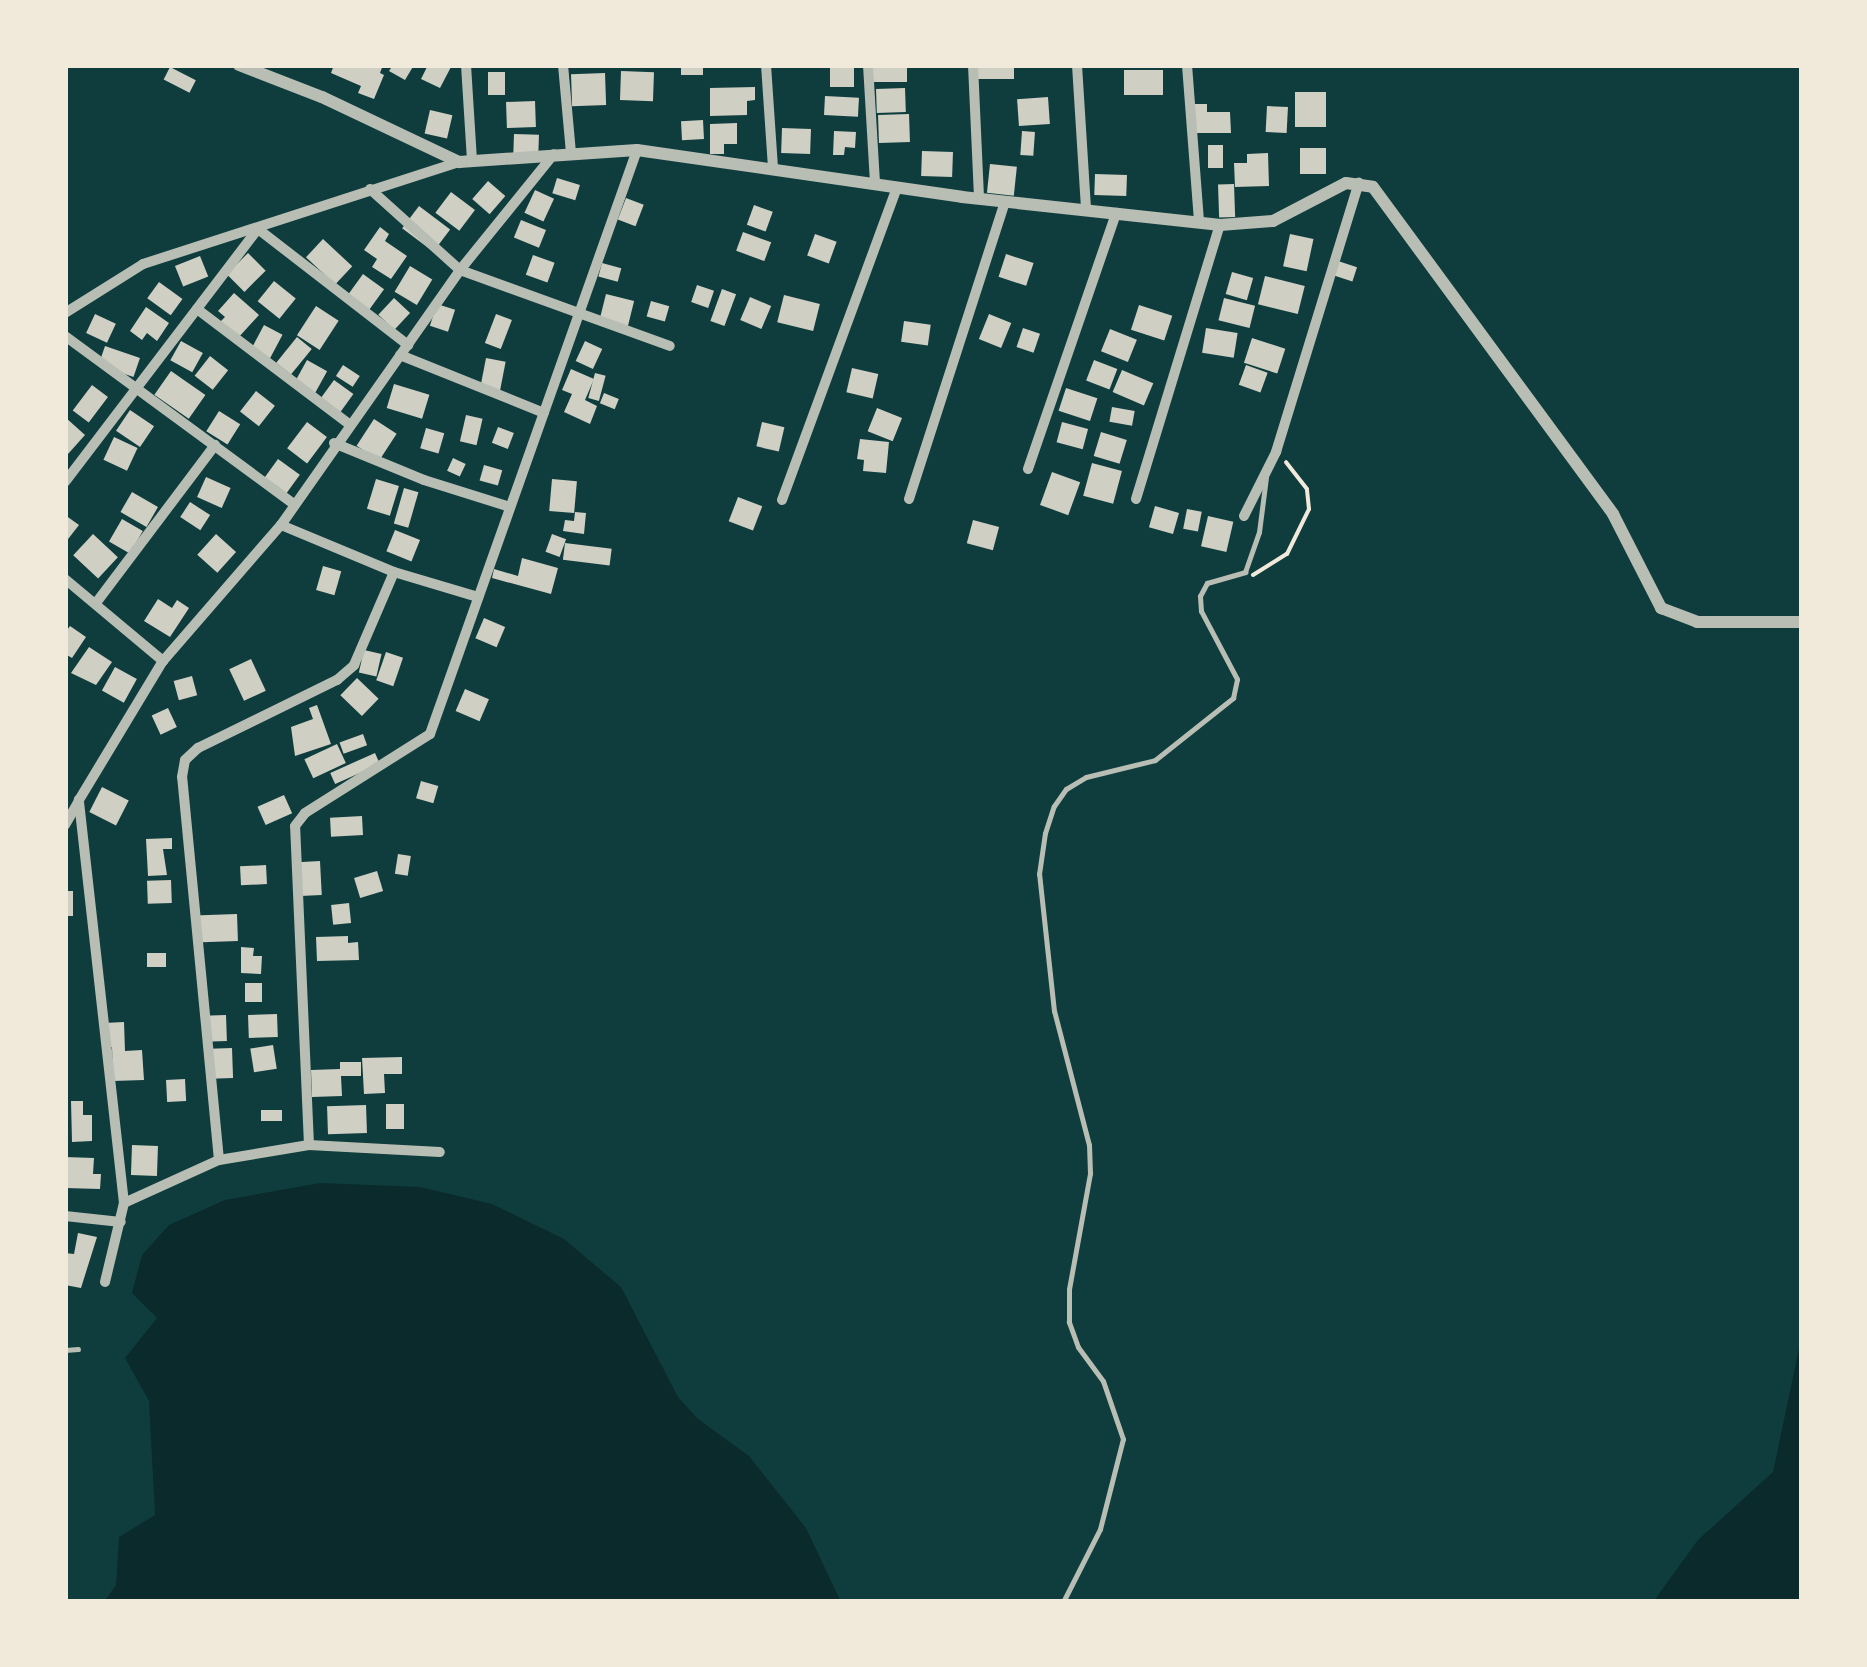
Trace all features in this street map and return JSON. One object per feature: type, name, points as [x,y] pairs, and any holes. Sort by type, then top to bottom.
[{"type":"street","points":[[239,65],[322,96],[466,162]]},
{"type":"street","points":[[466,65],[466,162]]},
{"type":"street","points":[[563,65],[571,153]]},
{"type":"street","points":[[766,65],[773,169]]},
{"type":"street","points":[[868,65],[875,184]]},
{"type":"street","points":[[973,65],[979,199]]},
{"type":"street","points":[[1077,65],[1086,210]]},
{"type":"street","points":[[1187,65],[1198,222]]},
{"type":"street","points":[[309,1145],[295,826],[305,813],[430,734],[638,150]]},
{"type":"street","points":[[65,313],[143,264],[370,189],[466,162],[638,150],[979,199],[1220,224],[1272,221],[1337,186],[1358,182],[1383,195],[1612,514],[1661,608],[1697,622],[1802,622]]},
{"type":"street","points":[[65,824],[164,661],[281,524],[460,270],[555,154]]},
{"type":"street","points":[[1244,516],[1276,452],[1358,182]]},
{"type":"street","points":[[782,500],[896,187]]},
{"type":"street","points":[[370,189],[460,270],[670,346]]},
{"type":"street","points":[[910,500],[1005,202]]},
{"type":"street","points":[[1028,468],[1116,214]]},
{"type":"street","points":[[1136,500],[1220,224]]},
{"type":"street","points":[[258,228],[408,345]]},
{"type":"street","points":[[65,482],[258,228]]},
{"type":"street","points":[[197,309],[349,424]]},
{"type":"street","points":[[65,336],[294,504]]},
{"type":"street","points":[[400,356],[544,413]]},
{"type":"street","points":[[334,444],[424,480],[510,507]]},
{"type":"street","points":[[96,603],[215,445]]},
{"type":"street","points":[[281,524],[394,572],[478,598]]},
{"type":"street","points":[[219,1160],[182,777],[186,760],[198,748],[337,680],[354,664],[394,572]]},
{"type":"street","points":[[65,579],[164,661]]},
{"type":"street","points":[[79,800],[124,1203],[105,1282]]},
{"type":"street","points":[[124,1203],[219,1160],[309,1145],[440,1152]]},
{"type":"street","points":[[65,1216],[121,1222]]},
{"type":"lane","points":[[1063,1602],[1100,1529],[1123,1439],[1103,1380],[1078,1347],[1070,1322],[1069,1289],[1089,1159],[1083,1118],[1066,1068],[1054,1010],[1039,874],[1045,833],[1054,806],[1066,789],[1086,777],[1155,760],[1232,698],[1238,679],[1201,611],[1200,596],[1207,582],[1245,572],[1259,532],[1266,472]]},
{"type":"lane","points":[[65,1350],[78,1350]]},
{"type":"path","points":[[1238,575],[1258,576],[1287,554],[1308,509],[1307,489],[1276,452]]},
{"type":"water","points":[[320,1183],[420,1187],[492,1204],[564,1239],[621,1287],[678,1397],[698,1419],[749,1456],[806,1528],[841,1602],[104,1602],[116,1585],[119,1537],[155,1515],[149,1401],[125,1358],[157,1318],[132,1293],[142,1255],[169,1225],[225,1200]]},
{"type":"water","points":[[1802,1334],[1802,1602],[1653,1602],[1698,1540],[1773,1472]]},
{"type":"building","points":[[334,65],[383,65],[380,73],[384,75],[374,99],[358,93],[361,86],[331,73]]},
{"type":"building","points":[[393,65],[414,65],[405,80],[389,71]]},
{"type":"building","points":[[428,65],[452,65],[440,88],[421,79]]},
{"type":"building","points":[[681,65],[703,65],[703,75],[681,75]]},
{"type":"building","points":[[830,65],[854,65],[854,87],[830,87]]},
{"type":"building","points":[[871,65],[907,65],[907,82],[871,82]]},
{"type":"building","points":[[971,65],[1014,65],[1014,79],[971,79]]},
{"type":"building","points":[[170,67],[196,80],[189,93],[164,79]]},
{"type":"building","points":[[1124,70],[1163,70],[1163,95],[1124,95]]},
{"type":"building","points":[[621,71],[654,72],[653,101],[620,100]]},
{"type":"building","points":[[488,72],[505,72],[505,95],[488,95]]},
{"type":"building","points":[[605,73],[606,105],[572,106],[571,74]]},
{"type":"building","points":[[755,87],[755,100],[747,101],[747,115],[710,116],[710,88]]},
{"type":"building","points":[[905,88],[906,112],[877,113],[876,89]]},
{"type":"building","points":[[1295,92],[1326,92],[1326,127],[1295,127]]},
{"type":"building","points":[[825,96],[859,98],[858,117],[824,115]]},
{"type":"building","points":[[1048,97],[1050,124],[1019,126],[1017,99]]},
{"type":"building","points":[[535,101],[536,127],[507,128],[506,102]]},
{"type":"building","points":[[1190,104],[1207,104],[1207,112],[1230,112],[1231,133],[1190,133]]},
{"type":"building","points":[[1267,106],[1288,107],[1287,133],[1266,132]]},
{"type":"building","points":[[430,110],[452,115],[447,139],[425,133]]},
{"type":"building","points":[[909,114],[910,142],[879,143],[878,115]]},
{"type":"building","points":[[703,120],[704,139],[682,140],[681,121]]},
{"type":"building","points":[[737,123],[737,144],[724,144],[724,154],[710,154],[710,124]]},
{"type":"building","points":[[782,128],[811,129],[810,154],[781,153]]},
{"type":"building","points":[[834,131],[856,132],[855,148],[845,147],[844,155],[833,155]]},
{"type":"building","points":[[1022,131],[1035,132],[1033,156],[1020,155]]},
{"type":"building","points":[[514,134],[539,135],[538,154],[513,153]]},
{"type":"building","points":[[1208,145],[1223,145],[1223,168],[1208,168]]},
{"type":"building","points":[[1300,148],[1326,148],[1326,174],[1300,174]]},
{"type":"building","points":[[922,151],[953,152],[952,177],[921,176]]},
{"type":"building","points":[[1268,153],[1269,186],[1235,187],[1234,163],[1247,163],[1247,154]]},
{"type":"building","points":[[990,164],[1017,167],[1014,196],[987,193]]},
{"type":"building","points":[[1095,174],[1127,175],[1126,196],[1094,195]]},
{"type":"building","points":[[557,178],[580,185],[575,200],[552,193]]},
{"type":"building","points":[[488,181],[505,196],[490,214],[472,199]]},
{"type":"building","points":[[1234,184],[1235,217],[1219,218],[1218,185]]},
{"type":"building","points":[[535,190],[554,199],[543,222],[524,213]]},
{"type":"building","points":[[451,192],[475,210],[459,231],[435,213]]},
{"type":"building","points":[[626,198],[644,205],[635,226],[618,219]]},
{"type":"building","points":[[754,205],[773,212],[766,232],[747,225]]},
{"type":"building","points":[[419,206],[450,229],[433,252],[402,228]]},
{"type":"building","points":[[521,220],[546,230],[539,248],[514,238]]},
{"type":"building","points":[[380,227],[389,234],[385,241],[407,256],[391,279],[372,267],[377,259],[364,250]]},
{"type":"building","points":[[743,232],[771,242],[764,261],[736,251]]},
{"type":"building","points":[[815,234],[837,242],[829,263],[807,256]]},
{"type":"building","points":[[1290,234],[1313,239],[1307,271],[1283,266]]},
{"type":"building","points":[[323,239],[352,266],[335,285],[306,257]]},
{"type":"building","points":[[248,253],[266,271],[244,292],[227,274]]},
{"type":"building","points":[[1006,254],[1034,263],[1026,286],[999,277]]},
{"type":"building","points":[[533,255],[555,263],[547,283],[526,275]]},
{"type":"building","points":[[200,256],[208,276],[183,287],[175,266]]},
{"type":"building","points":[[1338,261],[1357,267],[1352,281],[1333,275]]},
{"type":"building","points":[[602,263],[621,268],[618,282],[598,277]]},
{"type":"building","points":[[410,266],[432,279],[417,305],[395,292]]},
{"type":"building","points":[[1232,272],[1253,278],[1247,300],[1226,294]]},
{"type":"building","points":[[363,274],[384,289],[368,312],[347,297]]},
{"type":"building","points":[[1265,276],[1305,286],[1298,314],[1258,304]]},
{"type":"building","points":[[274,281],[296,299],[279,319],[258,301]]},
{"type":"building","points":[[159,282],[182,299],[171,315],[147,298]]},
{"type":"building","points":[[697,285],[714,291],[708,308],[691,302]]},
{"type":"building","points":[[722,289],[736,294],[724,326],[710,321]]},
{"type":"building","points":[[234,293],[259,315],[237,339],[219,323],[225,317],[218,311]]},
{"type":"building","points":[[606,294],[634,301],[627,328],[599,321]]},
{"type":"building","points":[[784,295],[820,304],[813,331],[777,322]]},
{"type":"building","points":[[750,297],[771,306],[761,329],[740,320]]},
{"type":"building","points":[[394,298],[410,313],[394,330],[378,315]]},
{"type":"building","points":[[1224,298],[1255,306],[1249,328],[1218,320]]},
{"type":"building","points":[[651,301],[669,306],[665,322],[647,316]]},
{"type":"building","points":[[437,304],[455,310],[448,332],[430,326]]},
{"type":"building","points":[[1139,305],[1172,316],[1164,341],[1131,330]]},
{"type":"building","points":[[316,306],[339,321],[320,350],[297,335]]},
{"type":"building","points":[[146,307],[169,323],[157,341],[147,333],[142,340],[130,331]]},
{"type":"building","points":[[95,314],[116,324],[107,343],[86,333]]},
{"type":"building","points":[[496,314],[512,320],[501,349],[485,343]]},
{"type":"building","points":[[989,314],[1011,323],[1001,348],[979,339]]},
{"type":"building","points":[[904,321],[931,325],[928,346],[901,342]]},
{"type":"building","points":[[264,325],[283,335],[269,360],[251,350]]},
{"type":"building","points":[[1023,328],[1040,334],[1034,353],[1016,347]]},
{"type":"building","points":[[1206,328],[1238,333],[1234,358],[1202,353]]},
{"type":"building","points":[[1110,329],[1137,340],[1128,362],[1101,351]]},
{"type":"building","points":[[297,337],[312,349],[291,375],[276,363]]},
{"type":"building","points":[[1252,338],[1285,349],[1277,374],[1244,363]]},
{"type":"building","points":[[181,341],[203,353],[192,372],[170,360]]},
{"type":"building","points":[[585,341],[602,349],[593,369],[576,361]]},
{"type":"building","points":[[105,346],[140,358],[133,377],[98,365]]},
{"type":"building","points":[[210,356],[228,370],[213,390],[195,376]]},
{"type":"building","points":[[486,358],[506,362],[500,393],[480,389]]},
{"type":"building","points":[[307,360],[327,371],[313,397],[292,386]]},
{"type":"building","points":[[1094,360],[1117,369],[1109,389],[1086,381]]},
{"type":"building","points":[[343,365],[360,376],[353,387],[336,376]]},
{"type":"building","points":[[1246,365],[1268,373],[1260,393],[1239,385]]},
{"type":"building","points":[[852,368],[878,374],[873,398],[846,392]]},
{"type":"building","points":[[571,369],[594,379],[585,400],[597,406],[590,424],[564,412],[572,394],[562,390]]},
{"type":"building","points":[[1122,370],[1153,383],[1144,405],[1113,392]]},
{"type":"building","points":[[171,371],[205,395],[189,419],[154,395]]},
{"type":"building","points":[[595,373],[606,376],[599,401],[588,398]]},
{"type":"building","points":[[334,380],[353,394],[338,416],[318,402]]},
{"type":"building","points":[[394,384],[429,395],[422,419],[387,408]]},
{"type":"building","points":[[92,385],[108,397],[89,423],[73,411]]},
{"type":"building","points":[[1066,388],[1097,398],[1090,421],[1059,411]]},
{"type":"building","points":[[256,391],[275,406],[259,426],[240,411]]},
{"type":"building","points":[[604,393],[619,399],[615,409],[600,403]]},
{"type":"building","points":[[1112,407],[1135,411],[1132,426],[1109,422]]},
{"type":"building","points":[[877,408],[902,418],[893,441],[868,431]]},
{"type":"building","points":[[130,410],[154,426],[140,447],[116,431]]},
{"type":"building","points":[[219,411],[240,424],[227,445],[206,431]]},
{"type":"building","points":[[466,415],[483,419],[476,445],[460,441]]},
{"type":"building","points":[[65,417],[85,435],[68,454],[65,451]]},
{"type":"building","points":[[374,419],[397,434],[379,461],[357,446]]},
{"type":"building","points":[[307,422],[327,437],[307,463],[287,448]]},
{"type":"building","points":[[762,422],[784,427],[779,452],[756,446]]},
{"type":"building","points":[[1062,422],[1088,429],[1083,449],[1057,442]]},
{"type":"building","points":[[498,427],[514,433],[508,449],[492,443]]},
{"type":"building","points":[[426,428],[444,433],[438,453],[420,448]]},
{"type":"building","points":[[1101,432],[1127,440],[1120,464],[1094,456]]},
{"type":"building","points":[[114,437],[138,448],[127,471],[103,460]]},
{"type":"building","points":[[860,439],[889,442],[886,473],[863,471],[864,460],[857,459]]},
{"type":"building","points":[[453,458],[466,464],[460,477],[447,471]]},
{"type":"building","points":[[278,459],[300,475],[286,494],[264,478]]},
{"type":"building","points":[[1092,463],[1122,471],[1113,504],[1083,496]]},
{"type":"building","points":[[484,465],[502,470],[498,486],[480,480]]},
{"type":"building","points":[[1052,472],[1080,482],[1068,515],[1040,505]]},
{"type":"building","points":[[206,477],[231,488],[222,508],[197,497]]},
{"type":"building","points":[[376,479],[399,486],[390,516],[367,509]]},
{"type":"building","points":[[552,479],[577,481],[574,513],[549,511]]},
{"type":"building","points":[[404,488],[418,492],[408,528],[394,524]]},
{"type":"building","points":[[132,492],[158,507],[146,527],[121,512]]},
{"type":"building","points":[[738,497],[762,506],[753,531],[729,521]]},
{"type":"building","points":[[190,502],[210,515],[200,530],[180,517]]},
{"type":"building","points":[[1155,506],[1179,513],[1173,534],[1149,527]]},
{"type":"building","points":[[1187,509],[1202,512],[1198,531],[1183,529]]},
{"type":"building","points":[[575,512],[586,513],[584,534],[563,531],[565,520],[574,521]]},
{"type":"building","points":[[65,515],[79,525],[65,543]]},
{"type":"building","points":[[1208,516],[1233,522],[1226,552],[1201,546]]},
{"type":"building","points":[[122,519],[143,531],[130,554],[109,542]]},
{"type":"building","points":[[973,520],[999,527],[993,550],[967,543]]},
{"type":"building","points":[[395,530],[420,540],[411,561],[386,551]]},
{"type":"building","points":[[93,534],[118,557],[98,578],[73,555]]},
{"type":"building","points":[[216,534],[236,552],[217,573],[197,555]]},
{"type":"building","points":[[552,534],[566,539],[560,557],[546,552]]},
{"type":"building","points":[[565,543],[612,549],[610,566],[563,560]]},
{"type":"building","points":[[522,558],[558,568],[551,594],[492,578],[494,569],[518,576]]},
{"type":"building","points":[[323,566],[341,571],[334,595],[316,590]]},
{"type":"building","points":[[158,599],[172,608],[177,600],[189,608],[170,637],[144,621]]},
{"type":"building","points":[[484,618],[505,627],[497,647],[475,638]]},
{"type":"building","points":[[70,626],[86,637],[72,658],[65,654],[65,633]]},
{"type":"building","points":[[89,647],[112,662],[96,685],[71,673]]},
{"type":"building","points":[[364,650],[382,654],[376,676],[359,672]]},
{"type":"building","points":[[386,652],[403,658],[393,686],[376,680]]},
{"type":"building","points":[[251,659],[266,691],[244,701],[229,669]]},
{"type":"building","points":[[115,667],[137,679],[124,703],[102,691]]},
{"type":"building","points":[[192,676],[197,695],[179,700],[174,681]]},
{"type":"building","points":[[357,678],[379,699],[362,716],[340,695]]},
{"type":"building","points":[[465,689],[489,699],[480,721],[456,711]]},
{"type":"building","points":[[317,705],[331,744],[295,756],[291,727],[313,719],[309,708]]},
{"type":"building","points":[[168,708],[177,727],[161,735],[152,716]]},
{"type":"building","points":[[363,734],[367,745],[344,754],[340,743]]},
{"type":"building","points":[[337,744],[346,763],[313,778],[304,759]]},
{"type":"building","points":[[375,753],[380,764],[335,784],[330,773]]},
{"type":"building","points":[[421,781],[438,786],[433,803],[416,798]]},
{"type":"building","points":[[102,787],[129,801],[116,826],[89,812]]},
{"type":"building","points":[[284,795],[292,813],[266,825],[258,807]]},
{"type":"building","points":[[362,816],[363,835],[331,837],[330,818]]},
{"type":"building","points":[[172,838],[172,849],[163,849],[167,875],[148,876],[146,839]]},
{"type":"building","points":[[398,854],[411,856],[408,876],[395,874]]},
{"type":"building","points":[[320,861],[322,895],[295,896],[293,862]]},
{"type":"building","points":[[266,865],[267,884],[241,885],[240,866]]},
{"type":"building","points":[[377,871],[383,891],[360,898],[354,878]]},
{"type":"building","points":[[171,880],[172,903],[148,904],[147,881]]},
{"type":"building","points":[[65,891],[73,891],[73,916],[65,916]]},
{"type":"building","points":[[349,903],[351,923],[333,925],[331,905]]},
{"type":"building","points":[[237,914],[238,941],[195,942],[194,916]]},
{"type":"building","points":[[348,936],[348,943],[358,942],[359,960],[317,961],[316,937]]},
{"type":"building","points":[[241,947],[254,948],[253,956],[262,956],[261,974],[241,973]]},
{"type":"building","points":[[147,953],[166,953],[166,967],[147,967]]},
{"type":"building","points":[[245,983],[262,983],[262,1002],[245,1002]]},
{"type":"building","points":[[277,1014],[278,1037],[249,1038],[248,1015]]},
{"type":"building","points":[[226,1015],[227,1041],[204,1042],[203,1016]]},
{"type":"building","points":[[124,1022],[125,1051],[142,1050],[144,1080],[113,1081],[112,1047],[105,1048],[104,1023]]},
{"type":"building","points":[[273,1045],[277,1069],[254,1072],[250,1049]]},
{"type":"building","points":[[232,1048],[233,1078],[211,1079],[210,1049]]},
{"type":"building","points":[[402,1057],[402,1074],[384,1074],[385,1093],[364,1094],[362,1058]]},
{"type":"building","points":[[340,1062],[361,1062],[361,1076],[341,1076],[342,1096],[312,1097],[311,1070],[340,1069]]},
{"type":"building","points":[[185,1079],[186,1101],[167,1102],[166,1080]]},
{"type":"building","points":[[71,1101],[83,1101],[83,1115],[92,1115],[92,1141],[72,1142]]},
{"type":"building","points":[[386,1104],[404,1104],[404,1129],[386,1129]]},
{"type":"building","points":[[366,1105],[367,1133],[328,1134],[327,1106]]},
{"type":"building","points":[[261,1110],[282,1110],[282,1121],[261,1121]]},
{"type":"building","points":[[132,1145],[158,1146],[157,1176],[131,1175]]},
{"type":"building","points":[[65,1157],[94,1158],[93,1174],[101,1174],[100,1189],[65,1188]]},
{"type":"building","points":[[78,1233],[97,1237],[81,1288],[65,1285],[65,1253],[74,1254]]}]
